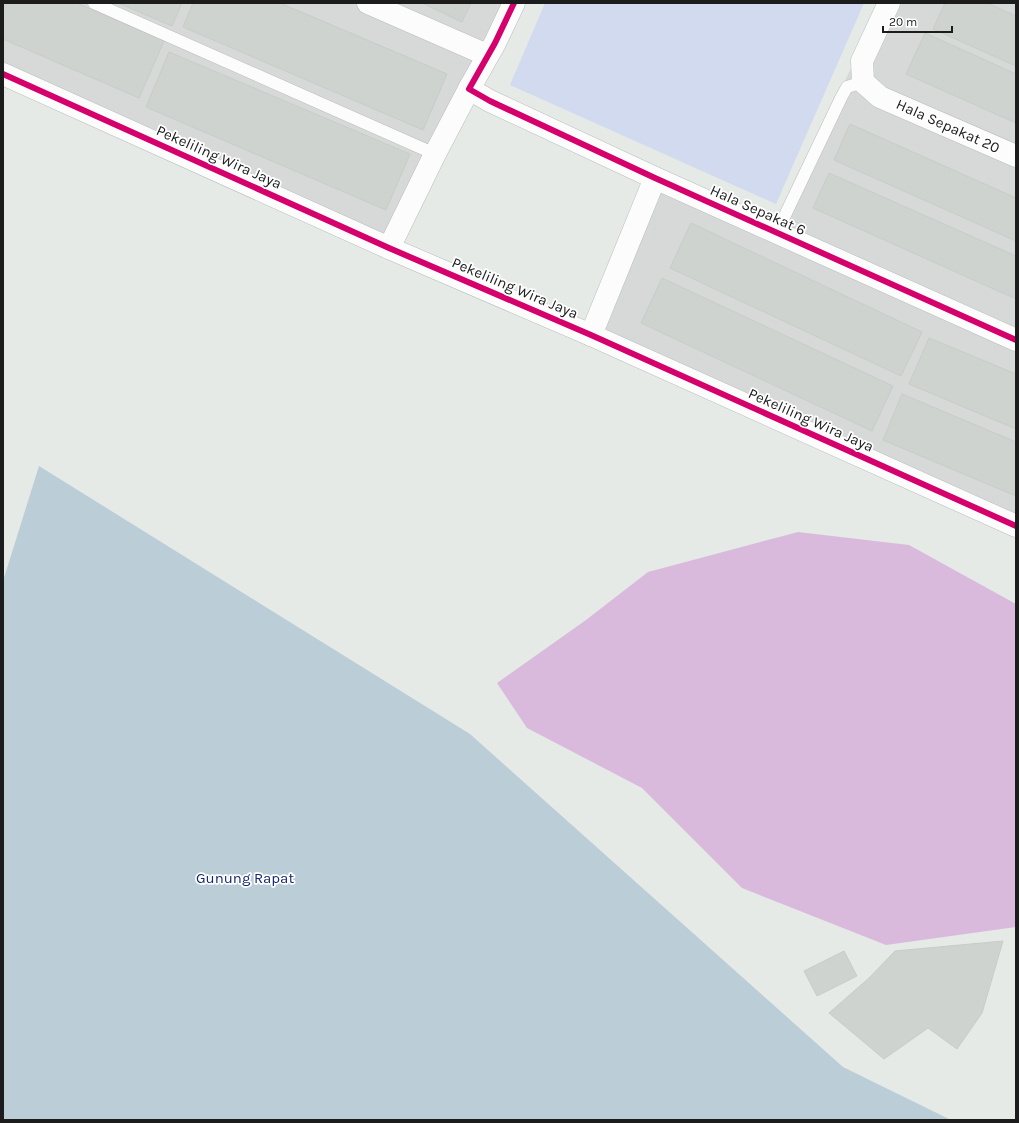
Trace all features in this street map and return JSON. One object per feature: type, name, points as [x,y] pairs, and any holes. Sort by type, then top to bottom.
[{"type":"street","points":[[368,3],[487,55]]},
{"type":"street","points":[[389,248],[434,154],[487,55],[495,43],[514,3]]},
{"type":"street","points":[[863,82],[862,61],[889,3]]},
{"type":"street","name":"Pekeliling Wira Jaya","points":[[3,74],[389,248],[591,335],[1016,526]]},
{"type":"street","name":"Hala Sepakat 20","points":[[863,82],[880,97],[1016,156]]},
{"type":"street","name":"Hala Sepakat 6","points":[[469,89],[490,101],[655,178],[1016,340]]},
{"type":"street","points":[[591,335],[655,178]]},
{"type":"lane","points":[[94,3],[434,154]]},
{"type":"lane","points":[[777,232],[847,87],[863,82]]},
{"type":"shaded area","points":[[3,3],[505,3],[388,242],[3,71]]},
{"type":"shaded area","points":[[545,3],[864,3],[776,204],[510,85]]},
{"type":"shaded area","points":[[881,3],[1016,3],[1016,535],[595,327],[654,185],[776,230]]},
{"type":"shaded area","points":[[798,532],[909,545],[1016,604],[1016,927],[886,945],[742,888],[642,788],[527,728],[497,683],[586,620],[648,572]]},
{"type":"green space","name":"Gunung Rapat","points":[[39,466],[470,734],[843,1067],[951,1120],[3,1120],[3,581]]},
{"type":"building","points":[[3,3],[77,3],[164,41],[139,98],[3,39]]},
{"type":"building","points":[[118,3],[182,3],[172,26]]},
{"type":"building","points":[[193,3],[280,3],[447,74],[423,130],[183,27]]},
{"type":"building","points":[[422,3],[471,3],[462,22]]},
{"type":"building","points":[[945,3],[987,3],[1016,16],[1016,66],[933,29]]},
{"type":"building","points":[[925,33],[1016,74],[1016,123],[906,74]]},
{"type":"building","points":[[169,52],[410,154],[386,210],[146,107]]},
{"type":"building","points":[[850,124],[1016,198],[1016,241],[834,160]]},
{"type":"building","points":[[829,173],[1016,256],[1016,299],[813,208]]},
{"type":"building","points":[[691,223],[922,332],[901,376],[670,268]]},
{"type":"building","points":[[662,278],[893,386],[872,431],[641,323]]},
{"type":"building","points":[[929,338],[1016,374],[1016,429],[909,384]]},
{"type":"building","points":[[902,394],[1016,442],[1016,496],[883,440]]},
{"type":"building","points":[[1003,941],[982,1013],[957,1049],[928,1028],[884,1059],[829,1013],[869,978],[895,951]]},
{"type":"building","points":[[844,951],[857,976],[817,996],[804,971]]},
{"type":"cycle path","points":[[514,3],[495,43],[469,89],[490,101],[655,178],[1016,340]]},
{"type":"cycle path","points":[[3,74],[389,248],[591,335],[1016,526]]}]
